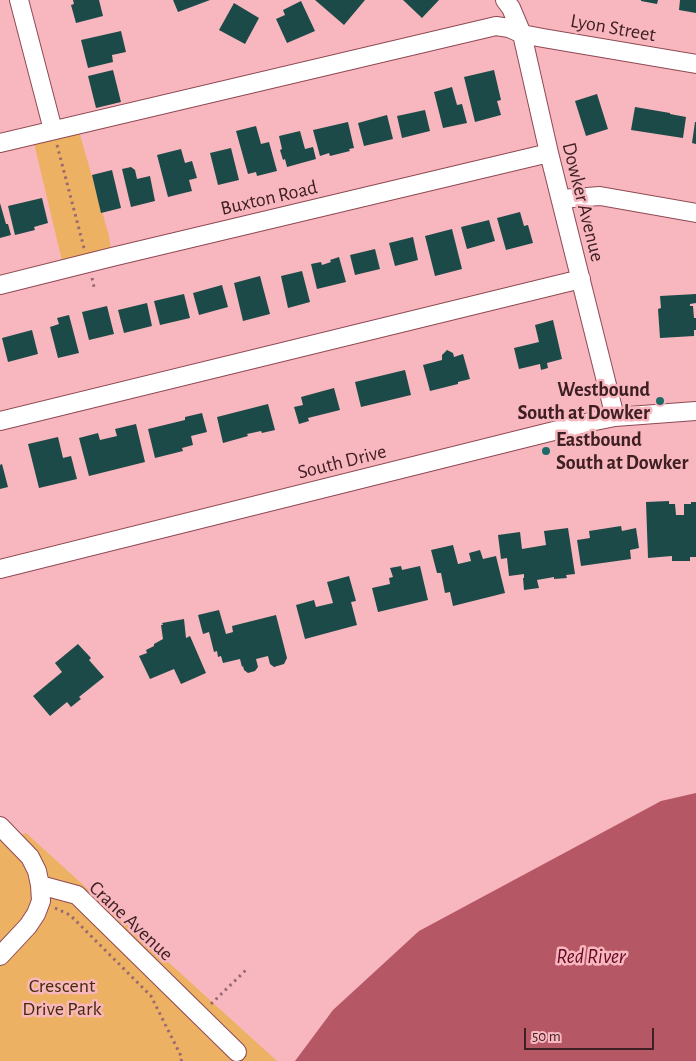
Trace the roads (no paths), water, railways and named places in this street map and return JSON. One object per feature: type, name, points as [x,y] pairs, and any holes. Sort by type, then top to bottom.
[{"type":"street","points":[[19,0],[53,130]]},
{"type":"street","name":"Dowker Avenue","points":[[505,0],[511,8],[522,34],[549,153],[615,417]]},
{"type":"street","name":"Lyon Street","points":[[0,143],[496,26],[509,28],[522,34],[696,64]]},
{"type":"street","name":"Buxton Road","points":[[0,285],[549,153]]},
{"type":"street","points":[[561,199],[600,196],[696,213]]},
{"type":"street","points":[[0,421],[580,279]]},
{"type":"street","name":"South Drive","points":[[0,569],[615,417],[696,411]]},
{"type":"street","points":[[0,826],[30,857],[37,871],[41,893],[36,914],[28,926],[0,956]]},
{"type":"street","name":"Crane Avenue","points":[[41,893],[77,895],[237,1052]]},
{"type":"water","name":"Red River","points":[[696,793],[696,1061],[295,1061],[333,1010],[419,931],[661,801]]},
{"type":"place","name":"Westbound South at Dowker","points":[[660,401]]},
{"type":"place","name":"Eastbound South at Dowker","points":[[546,451]]},
{"type":"park label","name":"Crescent Drive Park","points":[[62,998]]}]
